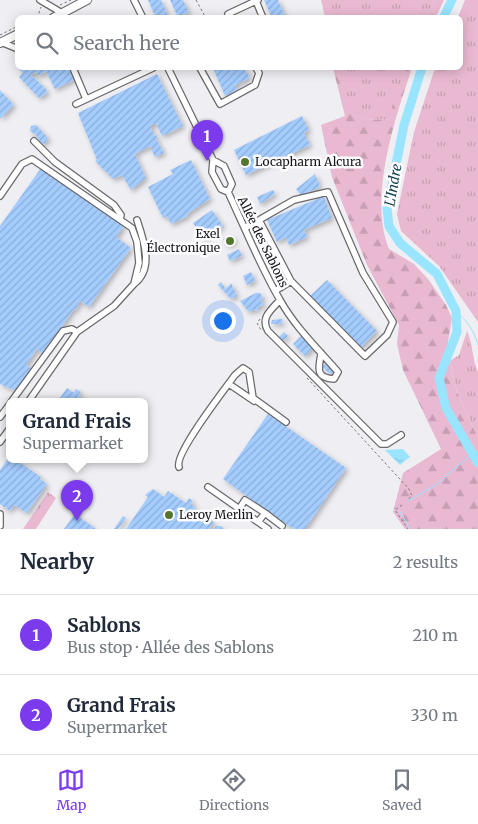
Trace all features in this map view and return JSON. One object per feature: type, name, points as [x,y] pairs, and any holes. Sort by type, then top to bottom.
[{"type":"main road","points":[[58,15],[86,0]]},
{"type":"main road","points":[[0,40],[15,35]]},
{"type":"street","points":[[40,0],[62,13]]},
{"type":"street","points":[[134,0],[142,15]]},
{"type":"street","points":[[228,15],[257,1],[262,15]]},
{"type":"street","points":[[0,40],[15,48]]},
{"type":"street","points":[[74,70],[86,99]]},
{"type":"street","points":[[76,104],[149,70]]},
{"type":"street","name":"Allée des Sablons","points":[[169,70],[213,160],[212,172],[221,190],[228,192],[280,300],[338,372],[334,379],[327,379],[320,373],[317,366],[321,353]]},
{"type":"street","points":[[201,70],[220,104],[255,85],[259,73],[257,70]]},
{"type":"street","points":[[34,141],[55,162],[114,205],[121,215],[120,219]]},
{"type":"street","points":[[0,196],[22,164],[32,160],[132,228],[137,242],[138,263],[134,284]]},
{"type":"street","name":"Allée des Sablons","points":[[213,160],[224,166],[232,184],[228,192]]},
{"type":"street","points":[[245,228],[259,220],[294,200],[328,192],[363,273],[393,322],[387,335],[365,356],[291,282],[259,220]]},
{"type":"street","points":[[31,398],[77,332],[114,306],[141,279],[146,267],[146,255],[137,220]]},
{"type":"street","points":[[275,291],[291,282]]},
{"type":"street","points":[[280,300],[265,318],[264,325],[268,331],[381,444],[387,444],[401,435]]},
{"type":"street","points":[[14,398],[63,331],[72,329],[77,332]]},
{"type":"street","points":[[179,467],[179,459],[186,445],[240,369],[246,369],[250,379],[253,398],[258,404]]},
{"type":"street","points":[[228,384],[286,422]]},
{"type":"street","points":[[208,487],[268,529]]},
{"type":"street","points":[[239,509],[245,500],[283,528]]},
{"type":"street","points":[[258,522],[265,513]]},
{"type":"street","points":[[0,514],[0,526]]},
{"type":"path","points":[[196,0],[204,15]]},
{"type":"path","points":[[0,40],[15,28]]},
{"type":"path","points":[[402,504],[395,510],[408,529]]},
{"type":"green space","points":[[321,0],[435,0],[427,15],[325,15]]},
{"type":"green space","points":[[435,0],[444,0],[437,15],[426,15]]},
{"type":"green space","points":[[465,0],[478,0],[478,322],[439,266],[401,231],[397,214],[414,132],[434,70],[463,70],[463,15],[459,15]]},
{"type":"green space","points":[[334,70],[337,70],[348,113],[365,119],[388,120],[405,70],[411,70],[398,110],[386,158],[381,206],[383,228],[389,249],[414,264],[428,279],[446,305],[452,318],[447,348],[457,392],[478,438],[478,529],[405,529],[393,512],[403,473],[441,449],[403,370],[397,344],[399,325],[367,265],[332,177],[321,125],[345,116]]},
{"type":"green space","points":[[337,70],[405,70],[389,120],[365,119],[347,113]]},
{"type":"green space","points":[[467,331],[478,372],[478,438],[457,392],[450,361],[459,355]]},
{"type":"green space","points":[[48,492],[56,498],[36,529],[23,529]]},
{"type":"water","points":[[403,449],[410,457],[400,465],[385,450]]},
{"type":"building","points":[[148,0],[161,0],[168,15],[155,15]]},
{"type":"building","points":[[170,0],[183,0],[189,12],[177,15]]},
{"type":"building","points":[[264,0],[278,0],[285,15],[271,15]]},
{"type":"building","points":[[20,70],[71,70],[76,79],[55,89],[46,71],[38,76],[36,72],[31,75],[46,89],[47,93],[39,98],[19,77],[23,73]]},
{"type":"building","points":[[214,70],[245,70],[250,78],[235,85],[237,90],[225,96]]},
{"type":"building","points":[[157,74],[183,126],[162,136],[156,123],[150,126],[155,136],[158,135],[156,138],[164,153],[155,157],[150,146],[135,154],[146,178],[131,190],[122,175],[113,179],[95,161],[97,160],[78,113]]},
{"type":"building","points":[[0,90],[14,105],[0,119]]},
{"type":"building","points":[[302,116],[309,130],[304,133],[310,145],[246,175],[234,150]]},
{"type":"building","points":[[36,125],[48,138],[45,144],[41,143],[35,134],[30,131],[31,126]]},
{"type":"building","points":[[191,160],[210,199],[187,214],[188,216],[171,224],[167,216],[163,218],[148,187],[173,174],[170,170]]},
{"type":"building","points":[[41,168],[124,226],[116,237],[131,248],[89,307],[80,301],[76,310],[74,309],[43,354],[37,349],[26,365],[32,369],[16,391],[0,384],[0,226]]},
{"type":"building","points":[[315,174],[320,187],[301,195],[296,189]]},
{"type":"building","points":[[273,190],[275,194],[260,204],[257,197]]},
{"type":"building","points":[[324,196],[332,218],[304,230],[307,237],[289,245],[286,237],[277,242],[267,220]]},
{"type":"building","points":[[212,210],[223,226],[204,239],[193,223]]},
{"type":"building","points":[[232,235],[235,242],[227,246],[223,239]]},
{"type":"building","points":[[239,249],[242,256],[230,261],[227,255]]},
{"type":"building","points":[[251,272],[255,281],[247,285],[243,276]]},
{"type":"building","points":[[327,280],[377,331],[359,349],[309,297]]},
{"type":"building","points":[[221,282],[226,289],[231,283],[237,296],[231,299],[218,285]]},
{"type":"building","points":[[260,293],[263,299],[260,301],[265,304],[257,308],[258,310],[256,311],[255,309],[249,312],[240,301]]},
{"type":"building","points":[[282,319],[282,324],[271,324],[272,320]]},
{"type":"building","points":[[284,332],[288,336],[283,341],[279,337]]},
{"type":"building","points":[[302,335],[314,347],[305,356],[293,344]]},
{"type":"building","points":[[325,364],[333,372],[330,374],[322,367]]},
{"type":"building","points":[[67,388],[74,393],[76,389],[81,392],[78,395],[82,398],[60,398]]},
{"type":"building","points":[[268,414],[346,468],[305,529],[295,529],[287,525],[223,479]]},
{"type":"building","points":[[6,462],[20,463],[41,477],[40,479],[47,484],[27,513],[14,505],[10,511],[0,504],[0,470]]},
{"type":"building","name":"Leroy Merlin","points":[[153,489],[164,497],[168,491],[186,503],[189,498],[193,501],[191,504],[194,508],[214,522],[209,529],[126,529],[148,497],[145,495]]},
{"type":"building","points":[[75,514],[96,529],[64,529]]},
{"type":"building","points":[[123,516],[126,518],[118,529],[114,529]]},
{"type":"building","points":[[216,526],[221,526],[224,529],[214,529]]},
{"type":"waterway","name":"L'Indre","points":[[444,15],[452,0]]},
{"type":"waterway","name":"L'Indre","points":[[421,70],[404,125],[387,209],[389,226],[400,243],[437,274],[456,311],[457,332],[439,378],[446,408],[478,463]]},
{"type":"waterway","points":[[456,311],[470,326],[478,345]]},
{"type":"waterway","points":[[408,501],[436,485],[473,453]]},
{"type":"waterway","points":[[399,510],[410,529]]},
{"type":"place","name":"Sablons","points":[[207,161]]},
{"type":"place","name":"Locapharm Alcura","points":[[245,162]]},
{"type":"place","name":"Exel Électronique","points":[[230,241]]},
{"type":"place","name":"Leroy Merlin","points":[[169,515]]},
{"type":"place","name":"Grand Frais","points":[[77,521]]}]
